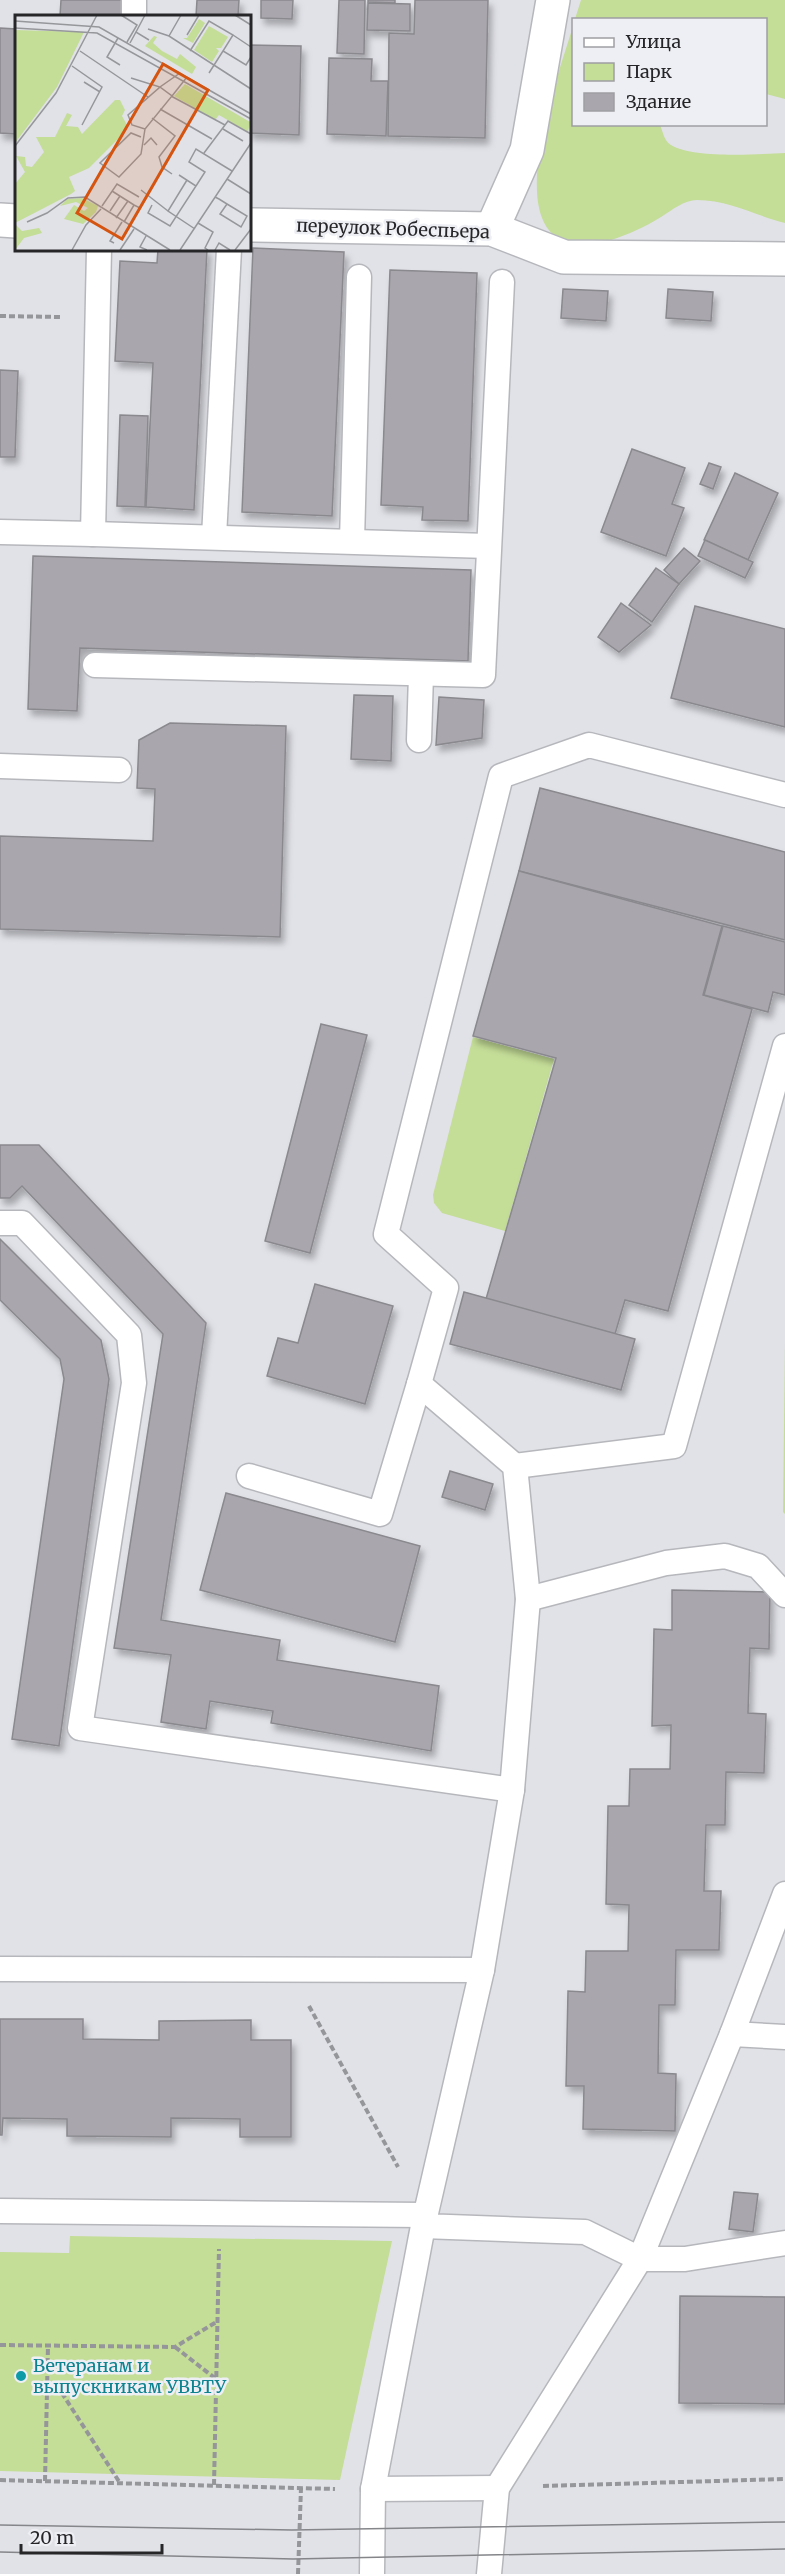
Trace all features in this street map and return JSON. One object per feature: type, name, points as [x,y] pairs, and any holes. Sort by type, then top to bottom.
[{"type":"street","points":[[492,229],[527,150],[553,0]]},
{"type":"street","points":[[0,220],[15,221]]},
{"type":"street","name":"переулок Робеспьера","points":[[250,225],[492,229],[564,257],[785,259]]},
{"type":"lane","points":[[93,534],[99,250]]},
{"type":"lane","points":[[214,537],[230,250]]},
{"type":"lane","points":[[352,541],[359,277]]},
{"type":"lane","points":[[95,665],[483,675],[502,282]]},
{"type":"lane","points":[[0,532],[488,546]]},
{"type":"lane","points":[[419,740],[421,674]]},
{"type":"lane","points":[[249,1476],[380,1514],[446,1288],[386,1234],[501,776],[589,745],[785,795]]},
{"type":"lane","points":[[0,766],[119,770]]},
{"type":"lane","points":[[515,1466],[674,1446],[785,1046]]},
{"type":"lane","points":[[0,1223],[22,1223],[129,1335],[134,1383],[80,1728],[512,1790]]},
{"type":"lane","points":[[372,2574],[373,2489],[424,2221],[482,1970],[512,1790],[528,1599],[515,1466],[418,1384]]},
{"type":"lane","points":[[528,1599],[666,1563],[725,1556],[758,1566],[785,1595]]},
{"type":"lane","points":[[489,2574],[497,2488],[640,2259],[732,2034],[785,1894]]},
{"type":"lane","points":[[0,1969],[482,1970]]},
{"type":"lane","points":[[732,2034],[785,2037]]},
{"type":"lane","points":[[0,2211],[220,2213],[424,2221],[585,2232],[640,2259],[685,2259],[785,2243]]},
{"type":"lane","points":[[373,2489],[497,2488]]},
{"type":"path","points":[[0,316],[97,318]]},
{"type":"path","points":[[290,1970],[424,2221]]},
{"type":"path","points":[[214,2485],[220,2213]]},
{"type":"path","points":[[0,2345],[176,2347],[218,2321]]},
{"type":"path","points":[[45,2481],[48,2346]]},
{"type":"path","points":[[176,2347],[216,2379]]},
{"type":"path","points":[[47,2386],[58,2387],[120,2483]]},
{"type":"path","points":[[0,2480],[373,2489]]},
{"type":"path","points":[[497,2488],[785,2480]]},
{"type":"path","points":[[298,2574],[301,2488]]},
{"type":"green space","points":[[581,0],[785,0],[785,99],[767,94],[767,18],[575,18]]},
{"type":"green space","points":[[572,29],[572,126],[660,126],[665,139],[671,145],[681,149],[726,155],[785,153],[785,223],[731,205],[692,200],[643,227],[611,240],[572,243],[548,229],[538,203],[538,167],[544,127]]},
{"type":"green space","points":[[473,1037],[554,1059],[505,1231],[442,1213],[434,1203],[433,1195]]},
{"type":"green space","points":[[785,1342],[785,1514],[783,1512]]},
{"type":"green space","points":[[70,2236],[392,2241],[340,2480],[0,2471],[0,2252],[69,2253]]},
{"type":"building","points":[[61,0],[127,0],[127,15],[60,15]]},
{"type":"building","points":[[197,0],[239,0],[238,15],[196,15]]},
{"type":"building","points":[[261,0],[293,0],[292,19],[261,18]]},
{"type":"building","points":[[339,0],[365,0],[364,54],[337,53]]},
{"type":"building","points":[[368,0],[395,0],[395,3],[368,2]]},
{"type":"building","points":[[415,0],[488,0],[485,138],[388,136],[389,33],[414,34]]},
{"type":"building","points":[[368,3],[410,4],[410,31],[367,30]]},
{"type":"building","points":[[0,28],[15,29],[15,134],[0,133]]},
{"type":"building","points":[[250,45],[301,46],[299,135],[250,133]]},
{"type":"building","points":[[329,58],[372,59],[371,81],[388,81],[386,136],[327,134]]},
{"type":"building","points":[[253,248],[344,252],[332,516],[242,512]]},
{"type":"building","points":[[158,250],[207,250],[194,510],[146,507],[153,363],[115,361],[120,261],[157,263]]},
{"type":"building","points":[[390,270],[477,273],[468,521],[422,520],[423,507],[381,505]]},
{"type":"building","points":[[563,289],[608,291],[606,321],[561,318]]},
{"type":"building","points":[[668,289],[713,292],[711,321],[666,318]]},
{"type":"building","points":[[0,370],[18,371],[15,457],[0,457]]},
{"type":"building","points":[[120,415],[148,416],[145,507],[117,506]]},
{"type":"building","points":[[632,449],[685,468],[672,504],[684,508],[666,556],[601,532]]},
{"type":"building","points":[[709,463],[721,467],[713,489],[700,484]]},
{"type":"building","points":[[735,473],[778,493],[748,560],[704,540]]},
{"type":"building","points":[[705,540],[753,562],[745,578],[698,556]]},
{"type":"building","points":[[684,548],[700,561],[679,584],[664,570]]},
{"type":"building","points":[[33,556],[471,570],[468,661],[80,648],[77,711],[28,709]]},
{"type":"building","points":[[656,568],[679,584],[652,622],[629,605]]},
{"type":"building","points":[[621,603],[651,625],[619,652],[598,637]]},
{"type":"building","points":[[695,606],[785,629],[785,727],[671,698]]},
{"type":"building","points":[[354,695],[393,696],[391,761],[351,759]]},
{"type":"building","points":[[439,697],[484,700],[482,738],[436,745]]},
{"type":"building","points":[[170,723],[286,726],[280,937],[0,929],[0,836],[153,841],[155,789],[137,788],[139,740]]},
{"type":"building","points":[[540,788],[785,852],[785,940],[519,871]]},
{"type":"building","points":[[519,871],[722,926],[703,995],[752,1009],[668,1311],[625,1300],[615,1334],[486,1299],[556,1058],[473,1036]]},
{"type":"building","points":[[723,926],[785,942],[785,995],[773,992],[768,1012],[704,995]]},
{"type":"building","points":[[321,1024],[367,1035],[310,1253],[265,1241]]},
{"type":"building","points":[[0,1145],[39,1145],[206,1323],[161,1620],[280,1640],[277,1660],[439,1686],[431,1751],[271,1723],[273,1711],[210,1701],[206,1729],[161,1722],[171,1655],[114,1648],[163,1334],[22,1186],[10,1198],[0,1198]]},
{"type":"building","points":[[0,1239],[101,1340],[109,1379],[59,1746],[12,1739],[64,1379],[60,1359],[0,1300]]},
{"type":"building","points":[[315,1284],[393,1306],[365,1404],[267,1376],[278,1338],[298,1343]]},
{"type":"building","points":[[464,1292],[635,1339],[621,1390],[450,1344]]},
{"type":"building","points":[[450,1471],[493,1484],[485,1510],[442,1497]]},
{"type":"building","points":[[226,1493],[420,1546],[395,1642],[200,1590]]},
{"type":"building","points":[[672,1590],[770,1592],[769,1649],[750,1648],[748,1713],[766,1714],[764,1773],[726,1772],[725,1825],[706,1825],[704,1891],[721,1891],[719,1950],[676,1950],[675,2005],[659,2005],[658,2073],[676,2074],[675,2131],[583,2129],[584,2086],[566,2086],[568,1991],[585,1992],[586,1951],[628,1951],[629,1905],[606,1904],[608,1806],[629,1806],[630,1769],[670,1769],[671,1725],[652,1726],[654,1629],[672,1630]]},
{"type":"building","points":[[0,2019],[83,2019],[83,2039],[159,2040],[159,2021],[251,2020],[251,2040],[291,2040],[291,2137],[240,2137],[240,2119],[171,2118],[171,2137],[67,2136],[67,2119],[3,2118],[2,2135],[0,2135]]},
{"type":"building","points":[[734,2192],[758,2194],[753,2232],[729,2229]]},
{"type":"building","points":[[680,2296],[785,2297],[785,2404],[679,2403]]},
{"type":"tram line","points":[[0,2525],[292,2530],[785,2522]]},
{"type":"tram line","points":[[0,2552],[293,2559],[785,2549]]},
{"type":"place","name":"Ветеранам и выпускникам УВВТУ","points":[[21,2376]]}]
